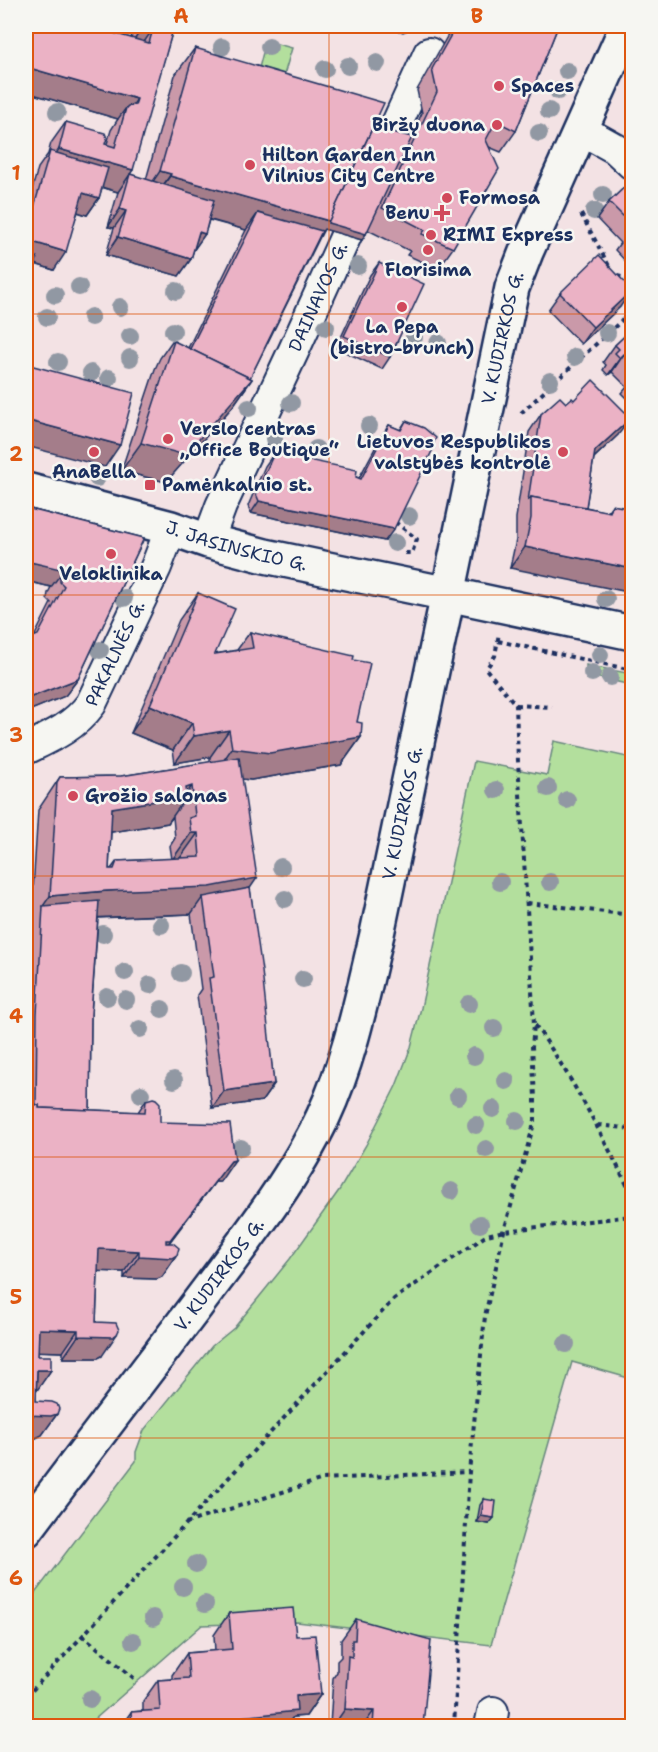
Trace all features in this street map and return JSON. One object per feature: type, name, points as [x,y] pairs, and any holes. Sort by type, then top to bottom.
[{"type":"main road","name":"V. KUDIRKOS G.","points":[[26,1530],[254,1229],[322,1119],[341,1076],[354,1033],[377,934],[512,288],[627,26]]},
{"type":"main road","name":"J. JASINSKIO G.","points":[[26,490],[171,528],[264,556],[633,633]]},
{"type":"street","name":"DAINAVOS G.","points":[[208,541],[221,506],[429,53]]},
{"type":"street","points":[[580,129],[616,149],[633,164]]},
{"type":"street","name":"PAKALNĖS G.","points":[[26,749],[60,733],[82,715],[91,704],[156,567],[171,528]]},
{"type":"path","points":[[581,214],[618,285]]},
{"type":"path","points":[[614,276],[633,279]]},
{"type":"path","points":[[521,413],[632,311],[623,293]]},
{"type":"path","points":[[395,522],[417,539],[412,553],[396,554]]},
{"type":"path","points":[[454,1726],[469,1472],[485,1316],[504,1231],[535,1120],[536,1097],[516,705],[486,669],[495,656],[500,633]]},
{"type":"path","points":[[498,641],[633,670]]},
{"type":"path","points":[[516,705],[552,707]]},
{"type":"path","points":[[527,903],[633,915]]},
{"type":"path","points":[[534,1024],[554,1051],[597,1125],[633,1195]]},
{"type":"path","points":[[597,1125],[633,1129]]},
{"type":"path","points":[[26,1697],[394,1299],[487,1236],[504,1231],[633,1216]]},
{"type":"path","points":[[185,1523],[323,1479],[469,1472]]},
{"type":"path","points":[[82,1635],[135,1678]]},
{"type":"green space","points":[[266,41],[292,48],[284,75],[259,68]]},
{"type":"green space","points":[[586,665],[632,674],[632,685],[590,676]]},
{"type":"green space","points":[[554,741],[632,758],[632,1379],[572,1362],[491,1645],[297,1622],[202,1625],[87,1726],[26,1726],[26,1605],[136,1461],[136,1452],[144,1430],[212,1346],[234,1328],[290,1259],[340,1189],[366,1145],[396,1086],[411,1047],[421,1008],[474,761],[547,775]]},
{"type":"building","points":[[29,26],[88,26],[149,43],[153,29],[144,26],[174,26],[133,170],[59,149],[66,122],[105,133],[107,138],[105,144],[115,147],[126,108],[135,105],[137,99],[26,67],[26,37]]},
{"type":"building","points":[[456,26],[558,26],[516,131],[496,121],[486,140],[499,169],[453,248],[422,234],[425,230],[382,208],[437,92],[432,69]]},
{"type":"building","name":"Hilton Garden Inn Vilnius City Centre","points":[[195,48],[384,103],[329,221],[170,176],[171,174],[160,171]]},
{"type":"building","points":[[373,127],[412,137],[366,234],[328,223]]},
{"type":"building","points":[[50,151],[108,168],[99,198],[83,193],[66,252],[26,240]]},
{"type":"building","points":[[130,174],[214,200],[205,234],[199,232],[191,259],[118,237],[126,211],[120,209]]},
{"type":"building","points":[[633,179],[633,226],[609,202]]},
{"type":"building","points":[[258,213],[322,231],[250,378],[190,349]]},
{"type":"building","points":[[633,228],[633,239],[627,233]]},
{"type":"building","points":[[26,254],[37,257],[26,318]]},
{"type":"building","points":[[599,255],[632,290],[593,327],[560,293]]},
{"type":"building","points":[[379,263],[424,284],[390,357],[344,336]]},
{"type":"building","points":[[633,328],[633,363],[624,354],[620,358],[615,353],[619,349],[615,345]]},
{"type":"building","name":"Verslo centras „Office Boutique“","points":[[174,341],[252,379],[185,455],[141,443]]},
{"type":"building","points":[[26,364],[134,393],[120,445],[26,420]]},
{"type":"building","name":"Lietuvos Respublikos valstybės kontrolė","points":[[593,380],[631,418],[595,451],[586,507],[531,497],[528,501],[541,414],[560,397],[566,403],[572,398],[574,400]]},
{"type":"building","points":[[406,421],[424,428],[436,438],[432,446],[434,447],[394,529],[259,501],[256,494],[274,453],[357,470],[356,477],[361,479],[389,425],[401,430]]},
{"type":"building","points":[[531,497],[610,512],[612,505],[633,509],[631,516],[633,517],[633,569],[525,547],[531,518]]},
{"type":"building","points":[[26,508],[144,538],[78,679],[26,699],[26,640],[38,635],[64,586],[60,582],[60,575],[62,572],[71,571],[26,561]]},
{"type":"building","points":[[198,593],[235,609],[215,654],[253,648],[250,632],[354,656],[353,660],[370,663],[357,722],[362,723],[361,737],[270,753],[232,748],[229,730],[194,736],[192,723],[150,705]]},
{"type":"building","points":[[239,757],[257,878],[210,887],[106,891],[50,896],[57,782],[60,777],[121,776]],"holes":[[[192,786],[195,816],[189,818],[191,833],[198,833],[200,857],[117,861],[114,869],[109,869],[112,808],[187,796],[186,788]]]},
{"type":"building","points":[[250,888],[262,971],[274,1084],[224,1091],[209,978],[214,977],[203,897]]},
{"type":"building","points":[[99,901],[91,1014],[90,1110],[39,1108],[39,1105],[36,1105],[37,1014],[43,906]]},
{"type":"building","points":[[153,1098],[160,1103],[160,1122],[230,1124],[235,1160],[231,1161],[170,1240],[166,1240],[166,1243],[173,1243],[179,1248],[177,1255],[172,1258],[139,1256],[139,1251],[99,1249],[96,1322],[116,1323],[119,1330],[113,1337],[78,1336],[78,1330],[39,1329],[38,1356],[51,1356],[51,1370],[37,1370],[36,1401],[52,1402],[57,1404],[59,1409],[57,1414],[51,1416],[26,1415],[26,1104],[39,1105],[39,1108],[145,1112],[146,1100]]},
{"type":"building","points":[[484,1499],[496,1501],[494,1518],[481,1516]]},
{"type":"building","points":[[293,1608],[296,1636],[315,1635],[321,1694],[296,1696],[297,1711],[240,1717],[240,1726],[132,1726],[131,1712],[160,1710],[158,1680],[189,1678],[187,1653],[232,1649],[229,1613]]},
{"type":"building","points":[[356,1619],[431,1640],[423,1726],[373,1726],[374,1711],[345,1709],[348,1656],[352,1657]]},
{"type":"place","name":"Spaces","points":[[499,86]]},
{"type":"place","name":"Biržų duona","points":[[497,125]]},
{"type":"place","name":"Hilton Garden Inn Vilnius City Centre","points":[[250,165]]},
{"type":"place","name":"Formosa","points":[[447,198]]},
{"type":"place","name":"Benu","points":[[442,213]]},
{"type":"place","name":"RIMI Express","points":[[431,235]]},
{"type":"place","name":"Florisima","points":[[428,250]]},
{"type":"place","name":"La Pepa (bistro-brunch)","points":[[402,307]]},
{"type":"place","name":"Verslo centras „Office Boutique“","points":[[168,439]]},
{"type":"place","name":"AnaBella","points":[[94,452]]},
{"type":"place","name":"Lietuvos Respublikos valstybės kontrolė","points":[[563,452]]},
{"type":"place","name":"Pamėnkalnio st.","points":[[150,485]]},
{"type":"place","name":"Veloklinika","points":[[111,554]]},
{"type":"place","name":"Grožio salonas","points":[[73,796]]}]
